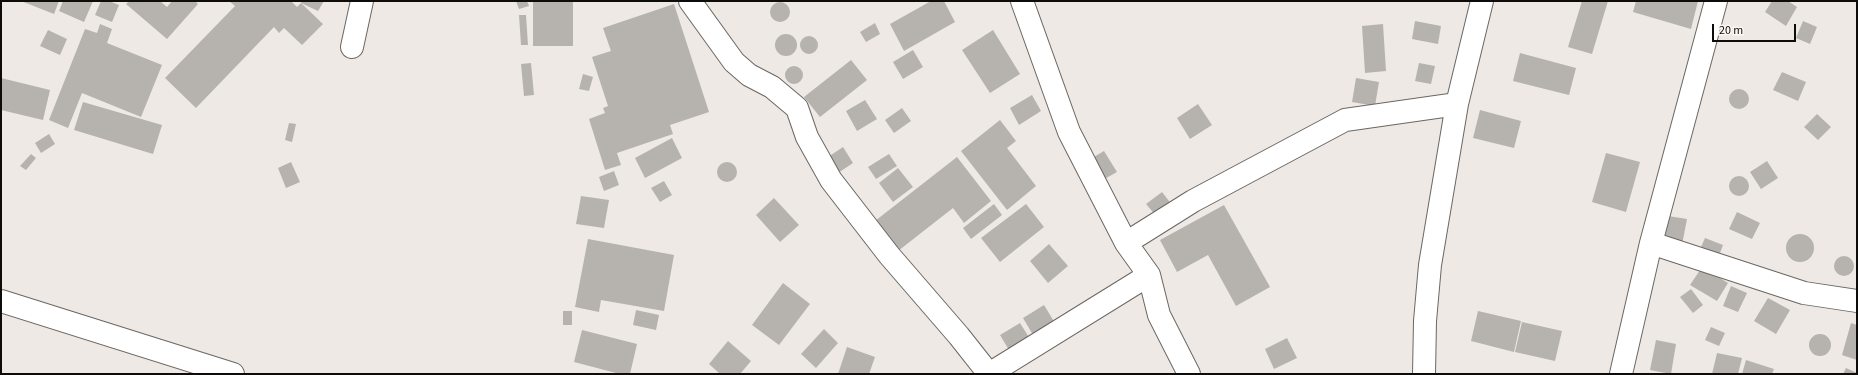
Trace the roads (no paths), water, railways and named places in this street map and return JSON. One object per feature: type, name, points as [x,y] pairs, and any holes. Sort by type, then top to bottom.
[{"type":"street","points":[[352,47],[362,1]]},
{"type":"street","points":[[690,1],[734,62],[749,75],[772,87],[797,108],[807,137],[831,180],[889,255],[960,336],[989,374],[1148,275]]},
{"type":"street","points":[[1022,1],[1070,132],[1126,243],[1148,275],[1159,315],[1189,374]]},
{"type":"street","points":[[1424,374],[1425,321],[1430,265],[1457,104],[1482,1]]},
{"type":"street","points":[[1620,374],[1651,243],[1716,1]]},
{"type":"street","points":[[1126,243],[1193,201],[1345,120],[1457,104]]},
{"type":"street","points":[[1651,243],[1804,292],[1857,301]]},
{"type":"street","points":[[1,301],[233,374]]}]
